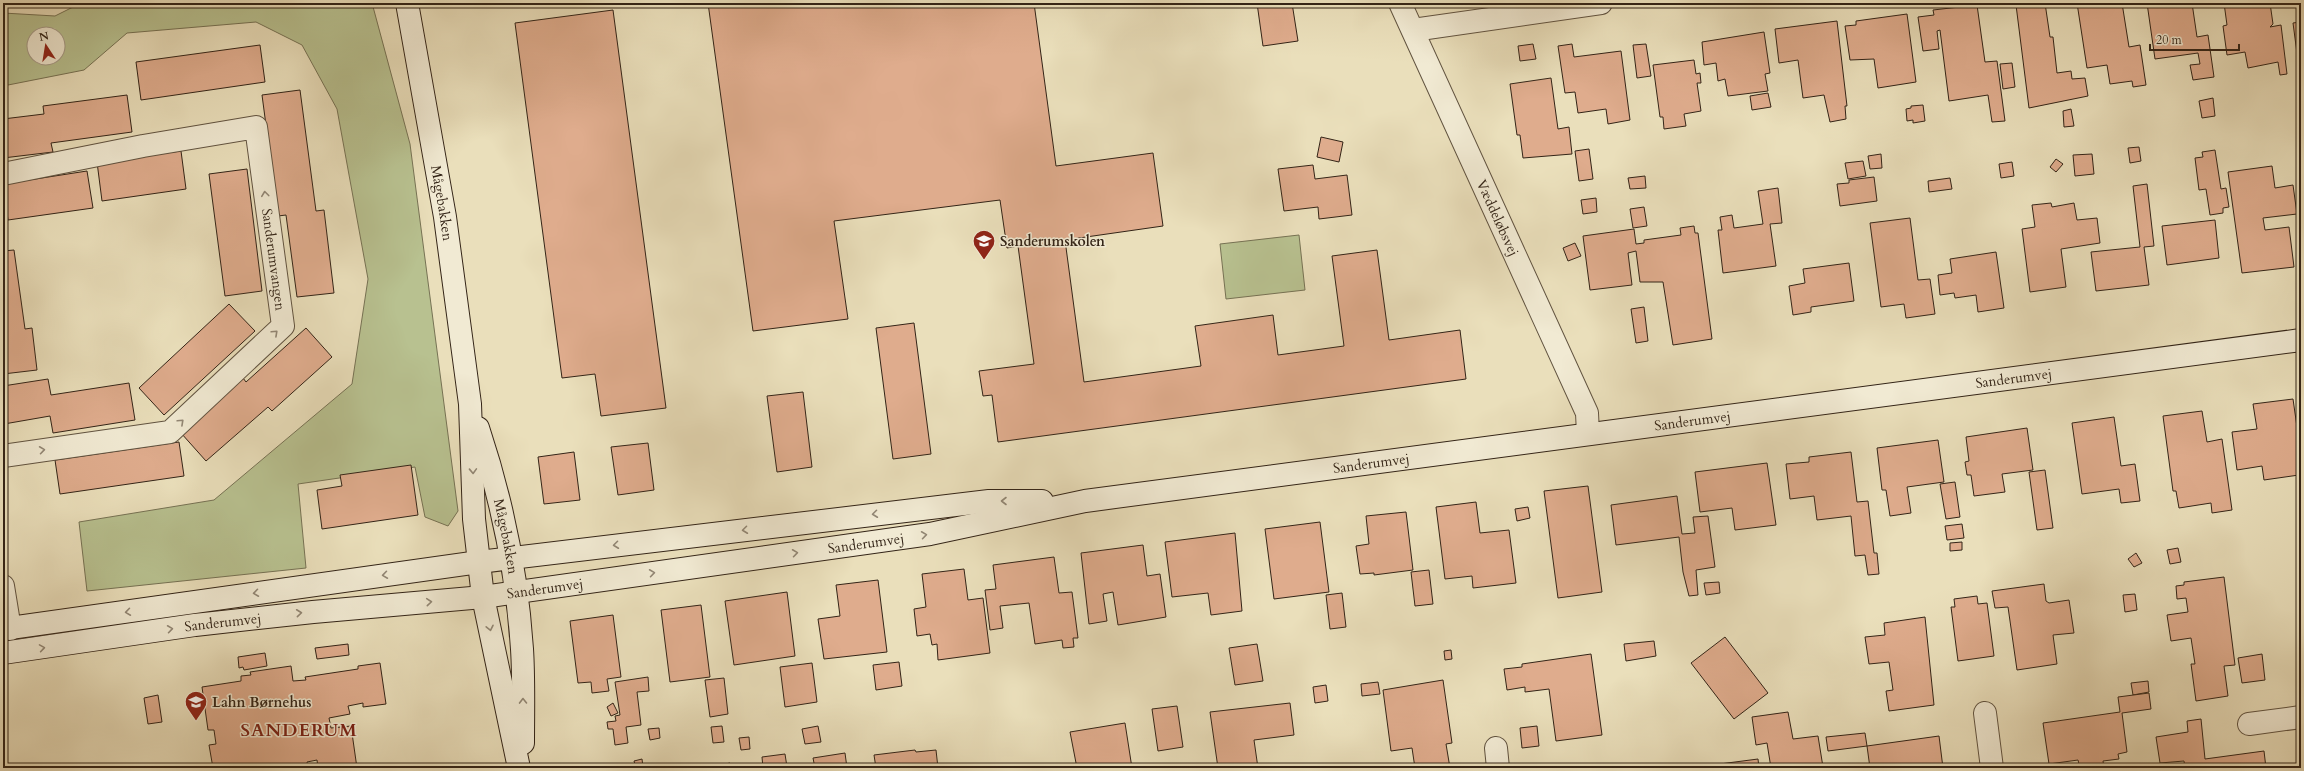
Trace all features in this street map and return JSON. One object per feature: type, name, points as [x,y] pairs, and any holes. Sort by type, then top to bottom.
[{"type":"street","name":"Mågebakken","points":[[407,3],[445,217],[470,404],[474,519],[484,597],[519,768]]},
{"type":"street","name":"Væddeløbsvej","points":[[1400,3],[1587,413],[1588,434]]},
{"type":"street","points":[[1413,30],[1598,3]]},
{"type":"street","name":"Sanderumvangen","points":[[3,174],[143,146],[256,127],[282,326],[170,432],[3,456]]},
{"type":"street","name":"Sanderumvej","points":[[3,653],[195,625],[313,612],[484,597],[930,534],[1085,501],[2301,340]]},
{"type":"street","name":"Mågebakken","points":[[470,404],[489,460],[512,558],[517,592],[522,650],[524,768]]},
{"type":"street","name":"Sanderumvej","points":[[6,629],[479,562],[989,501],[1085,501]]},
{"type":"street","points":[[3,586],[6,629]]},
{"type":"street","points":[[1985,713],[1992,768]]},
{"type":"street","points":[[2249,724],[2301,717]]},
{"type":"green space","points":[[81,3],[372,3],[410,144],[458,511],[448,526],[425,517],[415,467],[298,484],[306,568],[87,591],[79,522],[214,500],[352,384],[368,279],[337,109],[302,45],[256,22],[127,33],[84,70],[3,86],[3,13],[55,16]]},
{"type":"green space","points":[[1299,235],[1305,290],[1226,299],[1220,244]]},
{"type":"building","points":[[708,3],[1034,3],[1056,166],[1153,153],[1163,226],[1065,240],[1084,382],[1201,366],[1195,326],[1273,315],[1278,355],[1344,346],[1332,256],[1377,250],[1389,340],[1460,330],[1466,379],[998,442],[992,395],[983,396],[979,371],[1034,364],[1018,246],[1007,248],[1000,200],[834,221],[848,319],[753,331]]},
{"type":"building","points":[[1257,3],[1292,3],[1298,41],[1263,46]]},
{"type":"building","points":[[2045,3],[2050,37],[2053,37],[2057,73],[2071,71],[2072,79],[2085,78],[2088,96],[2029,108],[2016,5]]},
{"type":"building","points":[[2077,3],[2122,3],[2129,47],[2140,45],[2146,85],[2133,87],[2132,81],[2110,84],[2107,65],[2087,68]]},
{"type":"building","points":[[2147,3],[2192,3],[2197,37],[2208,35],[2214,77],[2193,80],[2190,65],[2200,64],[2198,53],[2155,59]]},
{"type":"building","points":[[2224,3],[2270,3],[2273,24],[2270,27],[2281,25],[2287,74],[2280,75],[2278,62],[2248,68],[2245,52],[2227,55],[2223,26],[2227,25]]},
{"type":"building","points":[[2297,3],[2301,3],[2301,61],[2298,61],[2293,23],[2300,22]]},
{"type":"building","points":[[1977,5],[1985,62],[1997,61],[2005,121],[1992,122],[1988,95],[1949,101],[1940,30],[1937,31],[1939,49],[1923,51],[1918,17],[1934,15],[1933,10]]},
{"type":"building","points":[[613,10],[666,408],[601,416],[595,374],[562,378],[515,23]]},
{"type":"building","points":[[1907,14],[1916,82],[1878,88],[1874,59],[1850,60],[1845,26],[1856,25],[1856,21]]},
{"type":"building","points":[[1837,21],[1847,106],[1845,106],[1846,119],[1830,122],[1824,95],[1803,98],[1798,60],[1779,63],[1775,29]]},
{"type":"building","points":[[1764,32],[1770,73],[1765,74],[1768,91],[1728,96],[1725,79],[1718,81],[1716,63],[1704,65],[1702,42]]},
{"type":"building","points":[[1533,44],[1536,59],[1520,61],[1518,46]]},
{"type":"building","points":[[1572,44],[1574,57],[1621,51],[1630,120],[1608,124],[1606,109],[1578,113],[1575,92],[1565,93],[1558,46]]},
{"type":"building","points":[[1646,44],[1651,76],[1637,78],[1633,45]]},
{"type":"building","points":[[260,45],[265,82],[141,100],[136,62]]},
{"type":"building","points":[[1694,60],[1696,74],[1700,73],[1701,83],[1697,83],[1701,111],[1684,114],[1686,126],[1664,129],[1663,117],[1660,117],[1653,65]]},
{"type":"building","points":[[2012,63],[2015,87],[2003,89],[2000,64]]},
{"type":"building","points":[[1551,78],[1558,129],[1569,127],[1572,154],[1523,158],[1520,135],[1517,135],[1510,84]]},
{"type":"building","points":[[300,90],[316,211],[324,210],[334,293],[297,297],[286,215],[278,216],[262,95]]},
{"type":"building","points":[[1768,93],[1771,107],[1752,110],[1750,96]]},
{"type":"building","points":[[127,95],[132,132],[51,143],[53,152],[3,158],[3,119],[44,114],[43,106]]},
{"type":"building","points":[[2213,98],[2215,116],[2202,118],[2199,101]]},
{"type":"building","points":[[1923,105],[1925,121],[1913,123],[1913,120],[1907,121],[1906,109],[1911,108],[1911,106]]},
{"type":"building","points":[[2071,109],[2074,126],[2064,127],[2063,111]]},
{"type":"building","points":[[1321,137],[1343,142],[1339,162],[1317,157]]},
{"type":"building","points":[[2139,147],[2141,161],[2130,163],[2128,148]]},
{"type":"building","points":[[1589,149],[1593,179],[1579,181],[1575,151]]},
{"type":"building","points":[[2215,150],[2221,189],[2226,188],[2229,207],[2223,208],[2223,213],[2210,215],[2206,189],[2199,190],[2195,158],[2203,157],[2202,152]]},
{"type":"building","points":[[181,151],[186,189],[102,201],[97,162]]},
{"type":"building","points":[[1881,154],[1882,168],[1870,169],[1868,156]]},
{"type":"building","points":[[2092,154],[2094,174],[2075,176],[2073,155]]},
{"type":"building","points":[[2056,159],[2063,164],[2056,172],[2050,167]]},
{"type":"building","points":[[1863,161],[1866,176],[1848,179],[1845,163]]},
{"type":"building","points":[[2012,162],[2014,176],[2001,178],[1999,164]]},
{"type":"building","points":[[1313,165],[1315,179],[1347,175],[1352,215],[1319,219],[1318,207],[1284,211],[1278,169]]},
{"type":"building","points":[[2272,166],[2275,188],[2293,185],[2297,214],[2263,218],[2265,230],[2289,227],[2294,267],[2242,273],[2228,172]]},
{"type":"building","points":[[247,169],[262,291],[225,296],[209,174]]},
{"type":"building","points":[[87,171],[93,208],[8,220],[3,184]]},
{"type":"building","points":[[1645,176],[1646,188],[1630,189],[1628,178]]},
{"type":"building","points":[[1874,177],[1877,201],[1840,206],[1837,184],[1849,183],[1849,180]]},
{"type":"building","points":[[1950,178],[1952,189],[1929,192],[1928,181]]},
{"type":"building","points":[[2147,184],[2154,246],[2144,247],[2149,285],[2096,291],[2091,252],[2140,247],[2133,186]]},
{"type":"building","points":[[1778,188],[1782,223],[1770,224],[1776,266],[1723,273],[1718,230],[1722,230],[1720,217],[1732,215],[1734,228],[1763,224],[1758,191]]},
{"type":"building","points":[[1596,198],[1597,212],[1583,214],[1581,200]]},
{"type":"building","points":[[2051,203],[2052,207],[2074,203],[2077,220],[2097,218],[2100,243],[2061,249],[2066,287],[2030,292],[2022,229],[2035,227],[2032,205]]},
{"type":"building","points":[[1644,207],[1647,226],[1633,228],[1630,209]]},
{"type":"building","points":[[1910,218],[1918,280],[1930,279],[1935,314],[1906,318],[1904,304],[1881,307],[1870,223]]},
{"type":"building","points":[[2215,220],[2219,258],[2167,265],[2162,226]]},
{"type":"building","points":[[1694,226],[1695,233],[1698,233],[1712,339],[1673,345],[1663,282],[1640,282],[1636,251],[1628,253],[1632,285],[1590,290],[1583,236],[1634,229],[1636,244],[1644,243],[1644,240],[1681,235],[1680,228]]},
{"type":"building","points":[[1575,243],[1581,256],[1568,261],[1563,248]]},
{"type":"building","points":[[14,250],[25,329],[32,328],[37,370],[3,374],[3,251]]},
{"type":"building","points":[[1996,252],[2004,308],[1978,312],[1976,295],[1955,298],[1954,293],[1940,295],[1938,275],[1952,273],[1950,259]]},
{"type":"building","points":[[1849,263],[1854,301],[1811,307],[1811,312],[1793,315],[1789,286],[1805,283],[1803,269]]},
{"type":"building","points":[[229,304],[255,331],[164,415],[139,388]]},
{"type":"building","points":[[1644,307],[1648,341],[1636,343],[1631,309]]},
{"type":"building","points":[[914,323],[931,454],[893,459],[876,328]]},
{"type":"building","points":[[306,328],[332,357],[272,411],[268,407],[206,461],[181,433],[243,378],[246,382]]},
{"type":"building","points":[[48,379],[51,395],[129,383],[135,420],[53,433],[50,416],[4,424],[3,386]]},
{"type":"building","points":[[803,392],[812,467],[777,472],[767,396]]},
{"type":"building","points":[[2293,399],[2301,455],[2301,490],[2299,475],[2264,480],[2262,466],[2237,470],[2232,432],[2257,429],[2253,404]]},
{"type":"building","points":[[2202,411],[2207,442],[2222,439],[2232,510],[2212,513],[2211,503],[2179,508],[2176,491],[2173,491],[2163,416]]},
{"type":"building","points":[[2114,417],[2121,466],[2135,464],[2140,501],[2121,503],[2119,489],[2082,494],[2072,423]]},
{"type":"building","points":[[2027,428],[2033,470],[2002,474],[2005,492],[1974,496],[1971,475],[1967,475],[1965,462],[1969,461],[1966,437]]},
{"type":"building","points":[[1938,440],[1944,482],[1907,487],[1911,513],[1890,516],[1886,490],[1882,490],[1877,448]]},
{"type":"building","points":[[179,442],[184,476],[60,494],[55,460]]},
{"type":"building","points":[[648,443],[654,490],[618,495],[611,447]]},
{"type":"building","points":[[574,452],[580,500],[544,504],[538,457]]},
{"type":"building","points":[[1851,452],[1857,502],[1868,501],[1874,553],[1877,553],[1879,574],[1868,575],[1865,555],[1855,556],[1851,516],[1817,520],[1814,496],[1790,499],[1786,464],[1809,462],[1809,457]]},
{"type":"building","points":[[1767,463],[1776,525],[1735,530],[1732,508],[1700,512],[1695,472]]},
{"type":"building","points":[[411,465],[418,515],[322,529],[317,490],[342,486],[340,475]]},
{"type":"building","points":[[2045,470],[2053,528],[2037,530],[2029,472]]},
{"type":"building","points":[[1955,482],[1960,517],[1946,519],[1940,484]]},
{"type":"building","points":[[1588,486],[1602,592],[1558,598],[1544,491]]},
{"type":"building","points":[[1677,496],[1682,534],[1695,533],[1693,517],[1708,516],[1715,567],[1696,570],[1698,595],[1689,596],[1683,572],[1679,537],[1616,545],[1611,505]]},
{"type":"building","points":[[1476,502],[1480,533],[1509,530],[1516,583],[1473,588],[1472,576],[1445,579],[1436,507]]},
{"type":"building","points":[[1528,507],[1530,518],[1517,521],[1515,509]]},
{"type":"building","points":[[1406,512],[1413,570],[1374,575],[1374,573],[1360,574],[1356,546],[1369,544],[1366,516]]},
{"type":"building","points":[[1320,522],[1329,592],[1274,599],[1265,529]]},
{"type":"building","points":[[1962,524],[1964,538],[1947,540],[1945,526]]},
{"type":"building","points":[[1235,533],[1242,611],[1211,615],[1208,593],[1172,597],[1165,542]]},
{"type":"building","points":[[1962,542],[1962,550],[1950,551],[1950,543]]},
{"type":"building","points":[[1143,545],[1147,576],[1160,574],[1166,617],[1118,625],[1113,592],[1103,594],[1107,621],[1089,624],[1081,553]]},
{"type":"building","points":[[2178,548],[2181,562],[2170,564],[2167,550]]},
{"type":"building","points":[[2136,553],[2142,563],[2134,567],[2128,559]]},
{"type":"building","points":[[1054,557],[1059,593],[1072,592],[1078,638],[1073,638],[1074,647],[1063,648],[1062,640],[1035,644],[1029,603],[1000,606],[1003,628],[990,630],[985,590],[996,589],[993,565]]},
{"type":"building","points":[[964,569],[968,600],[983,598],[990,653],[938,660],[937,644],[932,645],[930,634],[917,636],[914,609],[926,607],[922,574]]},
{"type":"building","points":[[1429,570],[1433,604],[1415,606],[1411,572]]},
{"type":"building","points":[[2224,577],[2235,665],[2224,666],[2228,696],[2196,701],[2191,664],[2195,664],[2191,638],[2171,641],[2167,615],[2188,612],[2186,598],[2177,599],[2176,586],[2184,585],[2184,582]]},
{"type":"building","points":[[878,580],[887,652],[824,659],[818,619],[840,616],[836,585]]},
{"type":"building","points":[[1719,582],[1720,593],[1706,595],[1704,583]]},
{"type":"building","points":[[2044,584],[2046,601],[2049,603],[2069,600],[2074,633],[2053,635],[2057,664],[2017,670],[2008,607],[1995,608],[1992,591]]},
{"type":"building","points":[[787,592],[795,656],[734,665],[725,601]]},
{"type":"building","points":[[1342,593],[1346,627],[1330,629],[1326,595]]},
{"type":"building","points":[[2135,594],[2137,610],[2125,612],[2123,595]]},
{"type":"building","points":[[1977,596],[1978,604],[1987,603],[1994,656],[1958,661],[1951,607],[1955,607],[1954,599]]},
{"type":"building","points":[[701,605],[710,677],[670,682],[661,610]]},
{"type":"building","points":[[613,615],[621,677],[607,679],[609,691],[592,693],[591,682],[578,683],[570,621]]},
{"type":"building","points":[[1925,617],[1934,705],[1889,711],[1886,691],[1893,690],[1889,662],[1869,664],[1865,637],[1885,635],[1884,623]]},
{"type":"building","points":[[1725,637],[1768,693],[1734,719],[1691,663]]},
{"type":"building","points":[[1654,641],[1656,656],[1626,661],[1624,644]]},
{"type":"building","points":[[348,644],[349,655],[317,659],[315,648]]},
{"type":"building","points":[[1257,644],[1263,681],[1235,685],[1229,648]]},
{"type":"building","points":[[1451,650],[1452,659],[1445,660],[1444,651]]},
{"type":"building","points":[[265,653],[267,666],[244,670],[243,667],[239,668],[238,657]]},
{"type":"building","points":[[1591,654],[1602,735],[1556,741],[1549,689],[1525,692],[1525,687],[1507,690],[1504,669],[1522,667],[1522,664]]},
{"type":"building","points":[[2262,654],[2265,680],[2242,683],[2238,658]]},
{"type":"building","points":[[899,662],[902,686],[876,690],[873,665]]},
{"type":"building","points":[[380,663],[386,704],[363,707],[363,703],[348,706],[350,714],[329,718],[331,728],[351,726],[357,768],[318,768],[317,760],[307,762],[308,768],[213,768],[209,745],[216,744],[214,730],[208,730],[202,687],[241,681],[241,676],[251,675],[250,672],[291,666],[293,681],[306,680],[305,677],[358,669],[358,666]]},
{"type":"building","points":[[812,663],[817,702],[785,707],[780,667]]},
{"type":"building","points":[[648,677],[649,691],[637,692],[641,725],[626,727],[628,743],[615,745],[613,729],[608,729],[607,722],[616,721],[615,716],[620,715],[615,682]]},
{"type":"building","points":[[724,678],[728,714],[710,717],[705,680]]},
{"type":"building","points":[[1443,680],[1452,743],[1446,744],[1450,768],[1415,768],[1412,748],[1391,751],[1383,690]]},
{"type":"building","points":[[2148,681],[2149,692],[2133,695],[2131,683]]},
{"type":"building","points":[[1378,682],[1380,694],[1362,696],[1361,684]]},
{"type":"building","points":[[1326,685],[1328,701],[1315,703],[1313,687]]},
{"type":"building","points":[[2149,693],[2151,709],[2122,713],[2127,752],[2118,754],[2119,759],[2103,761],[2104,768],[2080,768],[2078,760],[2049,764],[2043,723],[2120,712],[2118,697]]},
{"type":"building","points":[[158,695],[162,722],[148,724],[144,698]]},
{"type":"building","points":[[613,703],[618,713],[611,716],[607,707]]},
{"type":"building","points":[[1290,703],[1294,735],[1254,740],[1258,768],[1218,768],[1210,712]]},
{"type":"building","points":[[1177,706],[1183,747],[1158,751],[1152,709]]},
{"type":"building","points":[[1788,712],[1793,739],[1818,736],[1823,767],[1771,768],[1767,743],[1756,745],[1752,717]]},
{"type":"building","points":[[2201,719],[2205,759],[2264,751],[2266,768],[2185,768],[2184,761],[2160,763],[2156,737],[2188,732],[2187,721]]},
{"type":"building","points":[[1125,723],[1132,768],[1077,768],[1070,732]]},
{"type":"building","points":[[722,726],[724,742],[713,743],[711,727]]},
{"type":"building","points":[[818,726],[821,742],[805,744],[802,729]]},
{"type":"building","points":[[1537,726],[1539,746],[1522,748],[1520,728]]},
{"type":"building","points":[[659,728],[660,738],[650,740],[648,729]]},
{"type":"building","points":[[1865,733],[1867,746],[1828,751],[1826,737]]},
{"type":"building","points":[[1939,736],[1943,768],[1870,768],[1867,746]]},
{"type":"building","points":[[749,737],[750,749],[741,750],[739,738]]},
{"type":"building","points":[[915,750],[916,752],[936,750],[938,768],[876,768],[874,755]]},
{"type":"building","points":[[845,753],[847,768],[815,768],[813,758]]},
{"type":"building","points":[[785,754],[787,767],[791,768],[763,768],[762,757]]},
{"type":"building","points":[[642,759],[643,767],[636,768],[634,761]]},
{"type":"building","points":[[1758,759],[1759,768],[1689,768]]},
{"type":"building","points":[[730,763],[731,768],[716,768],[715,766]]},
{"type":"building","points":[[810,765],[811,768],[799,768],[799,766]]},
{"type":"place","name":"Sanderumskolen","points":[[984,260]]},
{"type":"place","name":"Lahn Børnehus","points":[[196,722]]},
{"type":"district","name":"SANDERUM","points":[[299,730]]}]
